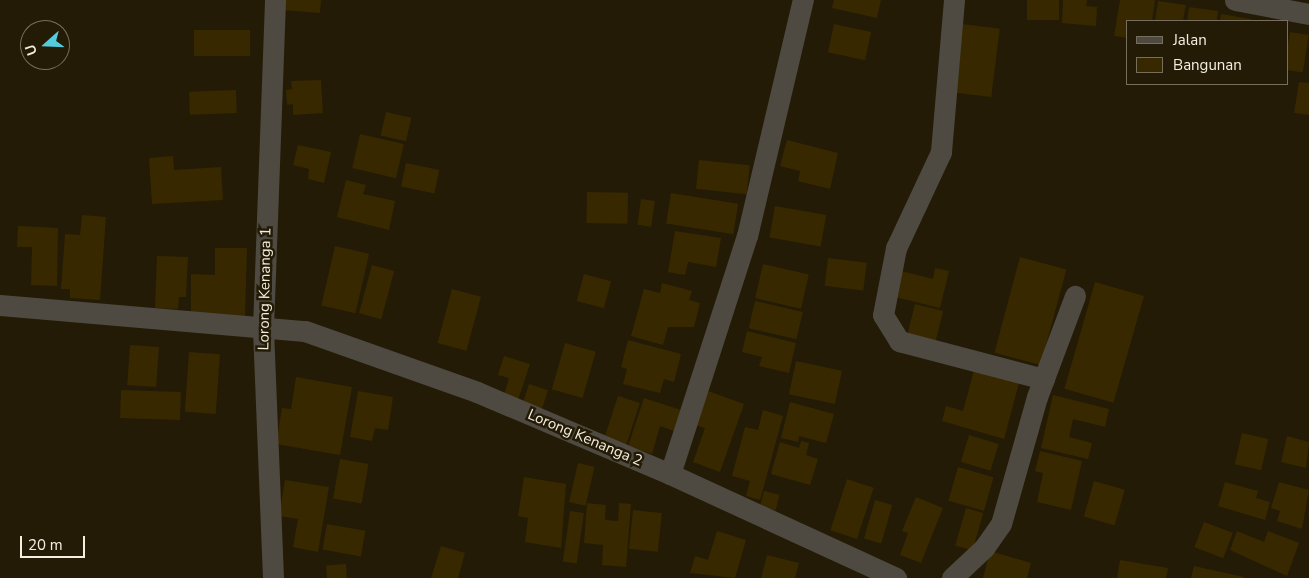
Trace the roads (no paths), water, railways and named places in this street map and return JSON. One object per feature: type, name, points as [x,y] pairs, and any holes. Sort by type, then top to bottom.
[{"type":"street","name":"Lorong Kenanga 1","points":[[273,578],[263,328],[275,0]]},
{"type":"street","points":[[670,474],[747,236],[803,0]]},
{"type":"street","points":[[954,0],[941,152],[896,248],[883,315],[899,341],[1044,378]]},
{"type":"street","points":[[1235,0],[1309,14]]},
{"type":"street","points":[[952,578],[984,548],[1001,524],[1044,378],[1075,296]]},
{"type":"street","name":"Lorong Kenanga 2","points":[[0,305],[305,331],[477,392],[670,474],[896,578]]}]
